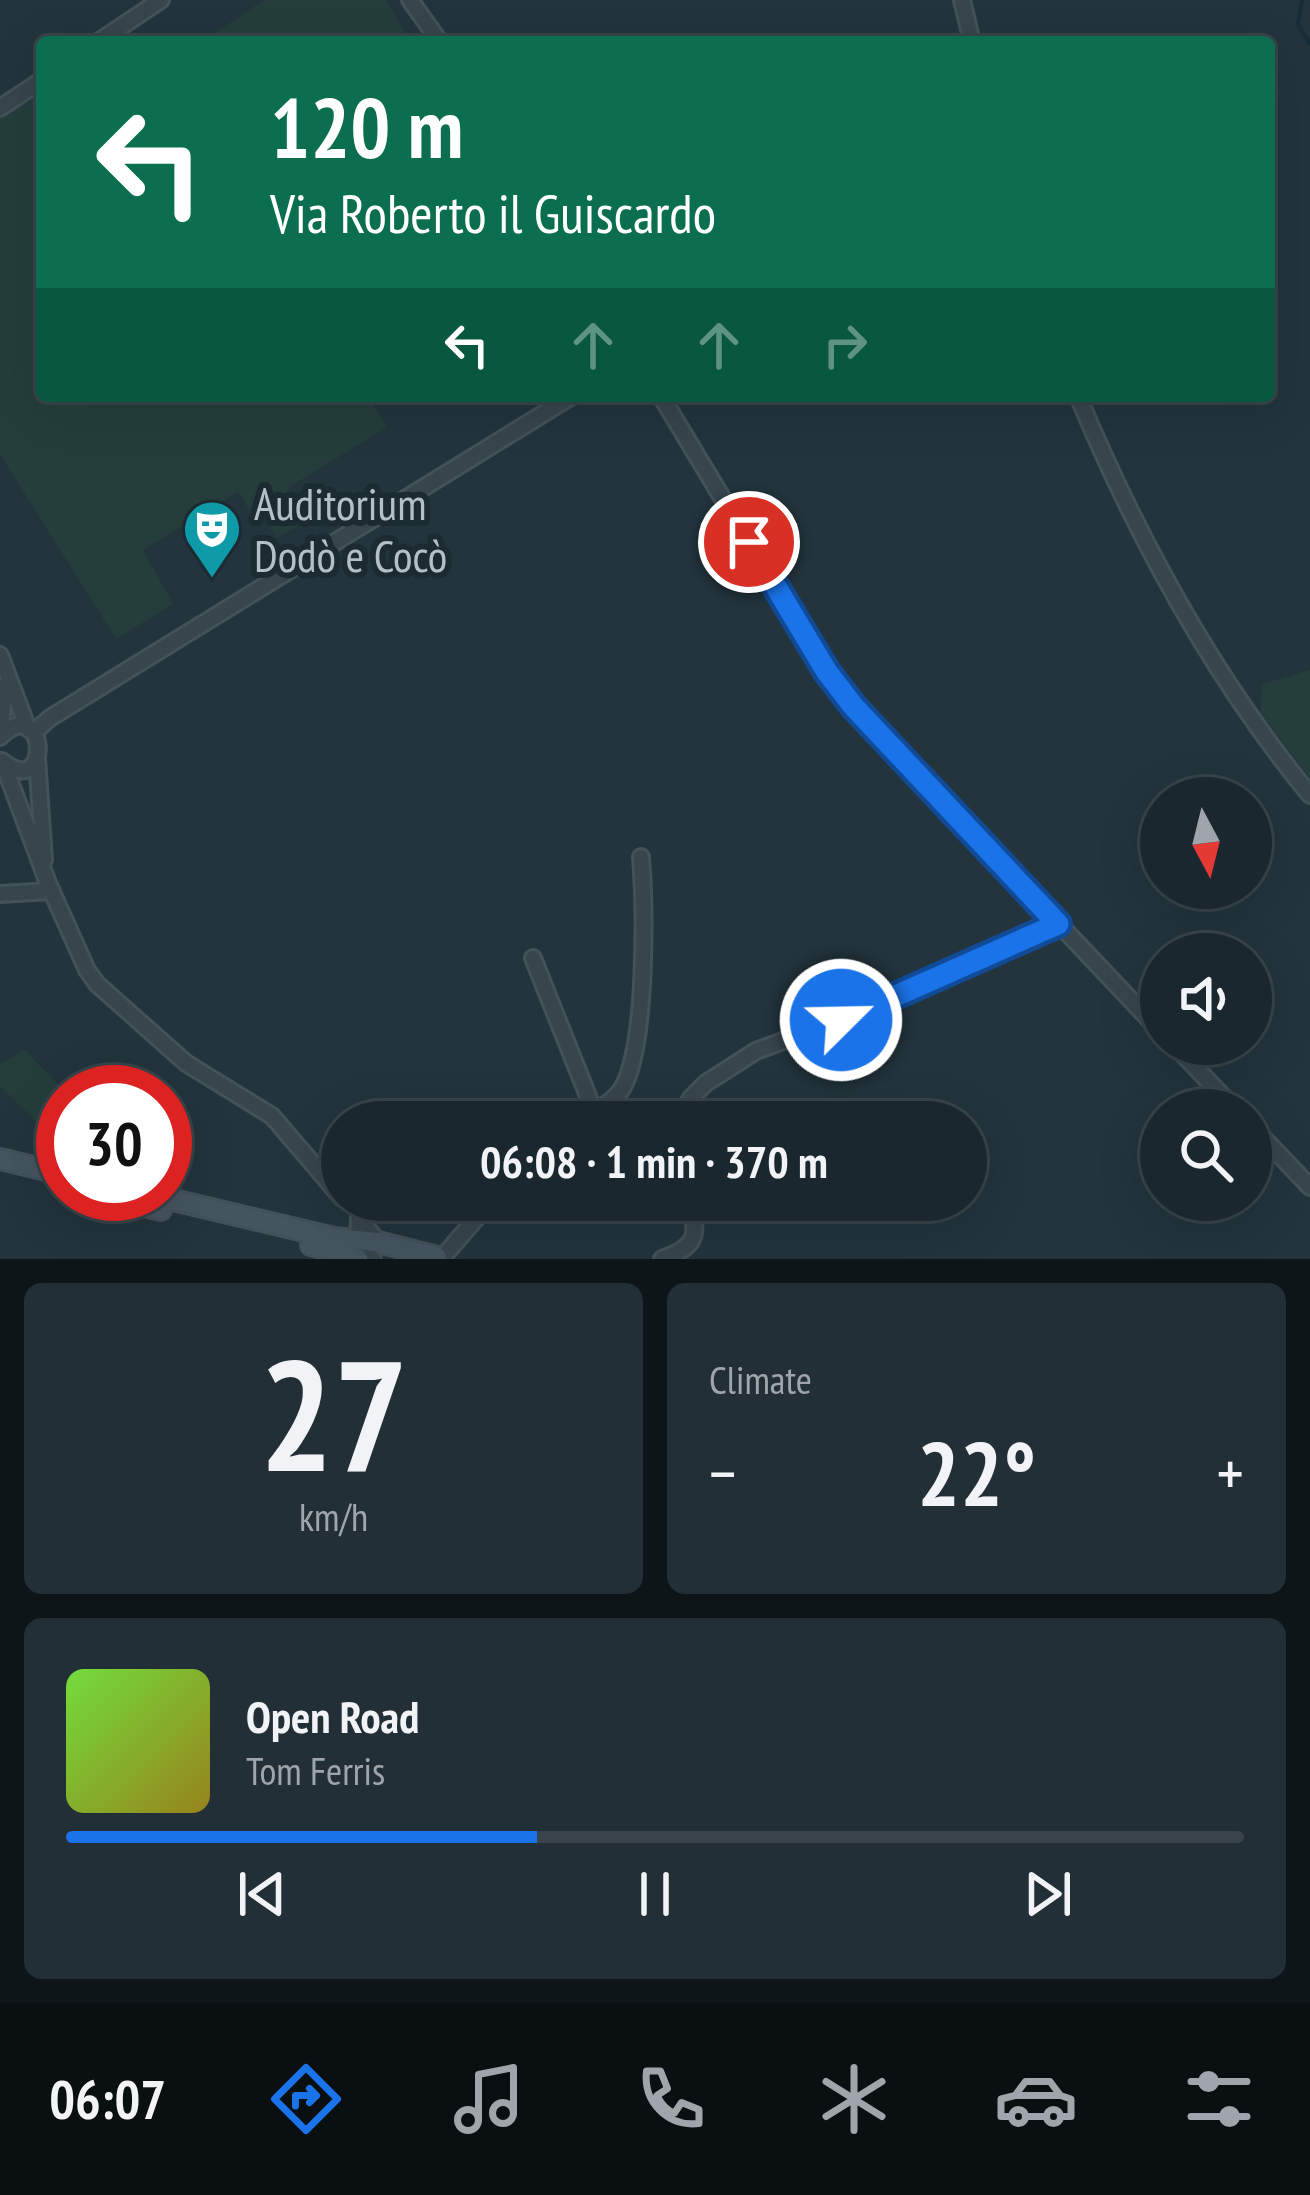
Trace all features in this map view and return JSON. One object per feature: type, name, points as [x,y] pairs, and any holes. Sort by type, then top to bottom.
[{"type":"street","points":[[107,36],[160,0]]},
{"type":"street","points":[[410,0],[436,36]]},
{"type":"street","points":[[962,0],[970,36]]},
{"type":"street","points":[[0,108],[36,84]]},
{"type":"street","points":[[0,736],[16,726],[31,730],[562,402]]},
{"type":"street","points":[[665,402],[808,640],[854,707],[1140,1010]]},
{"type":"street","points":[[1081,402],[1168,580],[1271,748],[1310,795]]},
{"type":"street","points":[[2,662],[40,745],[37,758],[50,887]]},
{"type":"street","points":[[0,736],[5,715],[2,662]]},
{"type":"street","points":[[2,761],[21,769],[37,758]]},
{"type":"street","points":[[2,761],[50,887],[97,984],[186,1063],[272,1116],[321,1173]]},
{"type":"street","points":[[607,1101],[622,1088],[634,1046],[645,910],[641,856]]},
{"type":"street","points":[[0,894],[50,887]]},
{"type":"street","points":[[689,1101],[706,1083],[756,1052],[880,1004],[1058,924]]},
{"type":"street","points":[[533,958],[591,1101]]},
{"type":"street","points":[[1193,1065],[1216,1089]]},
{"type":"street","points":[[1272,1147],[1310,1187]]},
{"type":"street","points":[[0,1159],[36,1168]]},
{"type":"street","points":[[0,1171],[36,1180]]},
{"type":"street","points":[[192,1205],[367,1250]]},
{"type":"street","points":[[192,1214],[367,1250],[441,1258]]},
{"type":"street","points":[[359,1221],[367,1250]]},
{"type":"street","points":[[415,1259],[441,1258],[474,1221]]},
{"type":"street","points":[[662,1259],[685,1250],[692,1241],[695,1221]]},
{"type":"green space","points":[[264,0],[386,0],[407,36],[211,36]]},
{"type":"green space","points":[[36,93],[36,402],[381,402],[374,406],[387,427],[288,488],[307,520],[277,538],[257,507],[250,511],[238,492],[143,550],[173,604],[116,639],[0,454],[0,118]]},
{"type":"green space","points":[[1310,670],[1310,778],[1261,713],[1262,684]]},
{"type":"green space","points":[[25,1050],[40,1065],[36,1065],[36,1121],[0,1086],[0,1064]]},
{"type":"waterway","points":[[1302,0],[1298,24],[1310,44]]},
{"type":"place","name":"Auditorium Dodò e Cocò","points":[[212,580]]},
{"type":"route","points":[[749,542],[827,672],[854,707],[1058,924],[841,1020]]}]
